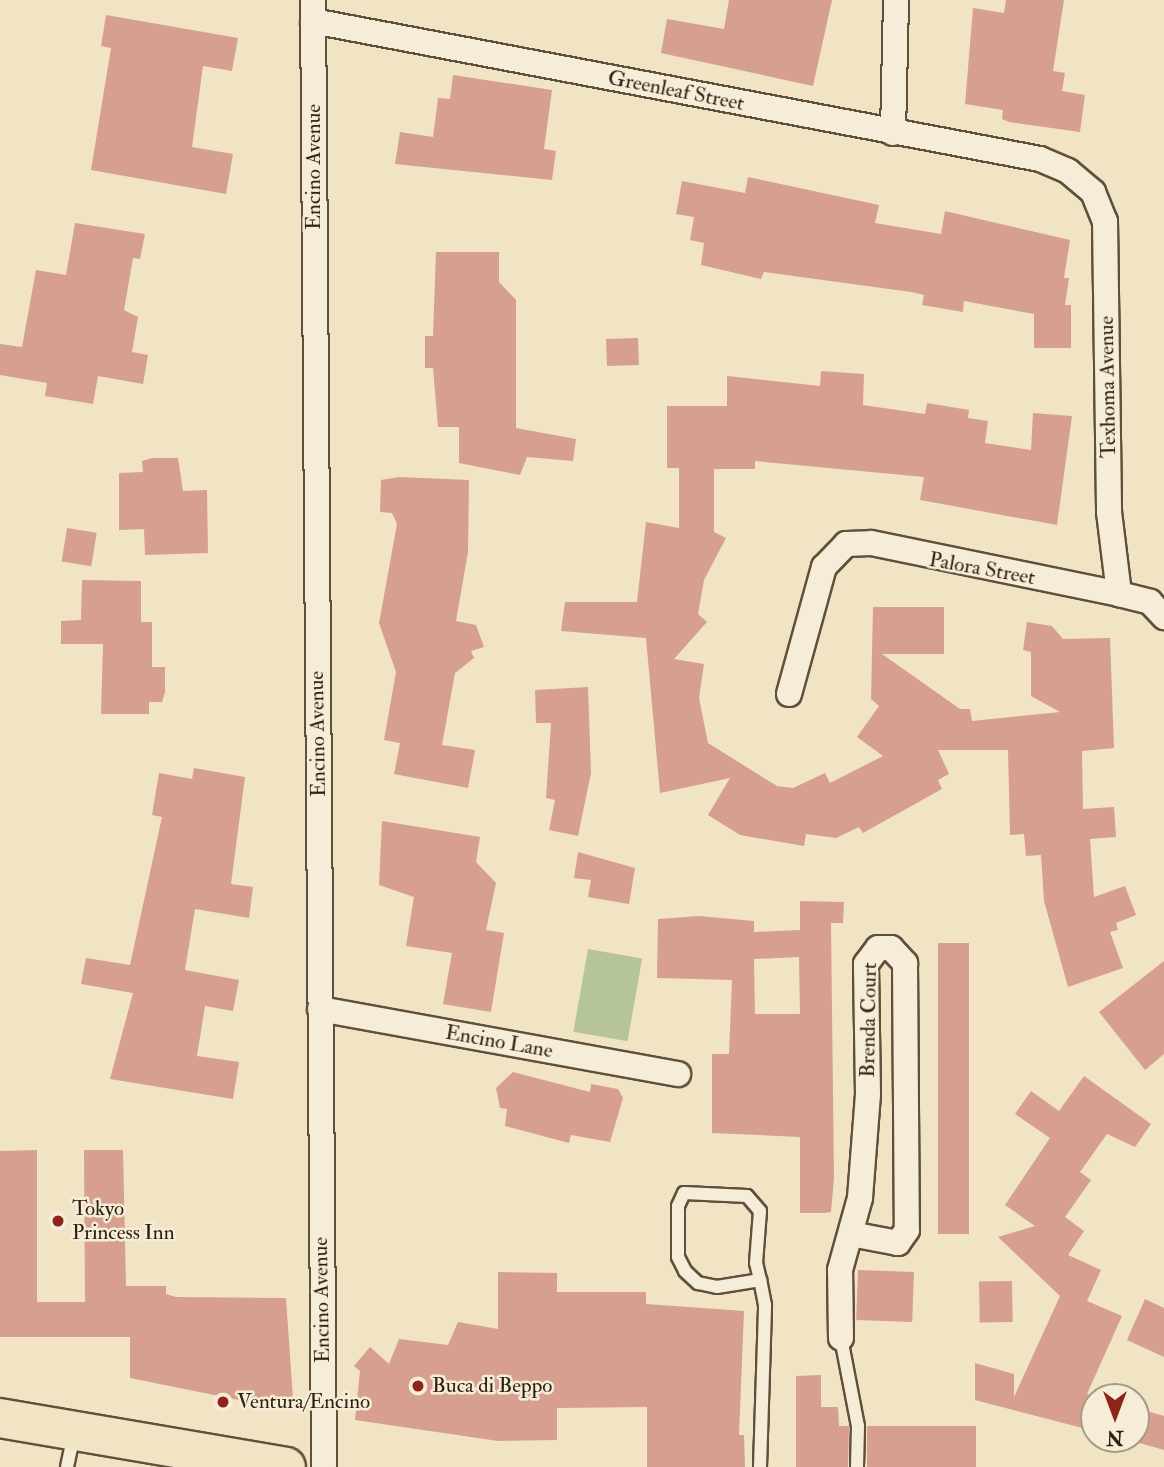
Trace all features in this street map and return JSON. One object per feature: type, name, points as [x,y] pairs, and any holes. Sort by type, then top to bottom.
[{"type":"main road","points":[[0,1418],[71,1449],[286,1467]]},
{"type":"street","points":[[892,134],[896,0]]},
{"type":"street","name":"Greenleaf Street","points":[[313,10],[892,134],[1040,159]]},
{"type":"street","name":"Encino Avenue","points":[[313,10],[324,1467]]},
{"type":"street","name":"Texhoma Avenue","points":[[1040,159],[1093,192],[1105,221],[1109,512],[1119,594]]},
{"type":"street","name":"Palora Street","points":[[789,694],[824,568],[846,544],[871,543],[1119,594]]},
{"type":"street","points":[[1119,594],[1150,602],[1164,617]]},
{"type":"street","name":"Brenda Court","points":[[841,1338],[841,1270],[851,1234],[868,1094],[866,964],[878,948],[891,948],[905,963],[905,1238],[898,1243],[851,1234]]},
{"type":"street","name":"Encino Lane","points":[[320,1009],[678,1074]]},
{"type":"street","name":"Brenda Court","points":[[868,1094],[906,1095]]},
{"type":"lane","points":[[760,1280],[717,1287],[698,1283],[685,1271],[678,1256],[678,1206],[684,1194],[754,1201],[760,1210],[760,1280],[765,1305],[760,1467]]},
{"type":"lane","name":"Brenda Court","points":[[841,1338],[858,1426],[857,1467]]},
{"type":"green space","points":[[588,949],[642,959],[628,1041],[573,1032]]},
{"type":"building","points":[[729,0],[832,0],[813,86],[661,53],[667,19],[724,29]]},
{"type":"building","points":[[1006,0],[1064,0],[1053,71],[1065,73],[1062,91],[1085,95],[1080,132],[1009,122],[1002,119],[1003,110],[965,104],[973,8],[1004,13]]},
{"type":"building","points":[[106,15],[238,38],[232,71],[203,66],[192,147],[233,154],[226,194],[91,170],[111,48],[101,46]]},
{"type":"building","points":[[453,75],[552,90],[544,149],[556,151],[552,180],[395,164],[400,132],[433,137],[438,98],[450,99]]},
{"type":"building","points":[[748,177],[879,205],[875,223],[941,234],[945,211],[1070,240],[1064,278],[1069,278],[1065,305],[1071,305],[1071,348],[1034,348],[1034,314],[964,301],[963,312],[922,305],[924,295],[911,292],[764,272],[761,279],[701,265],[704,243],[690,240],[694,217],[676,214],[682,181],[745,193]]},
{"type":"building","points":[[75,223],[145,234],[140,259],[133,258],[124,310],[138,317],[132,352],[148,355],[143,384],[98,376],[93,404],[45,396],[47,383],[0,375],[0,344],[22,347],[36,270],[66,275]]},
{"type":"building","points":[[436,252],[499,252],[499,282],[516,300],[516,428],[576,439],[573,461],[527,457],[520,475],[459,463],[459,427],[438,427],[433,368],[425,368],[425,336],[433,336]]},
{"type":"building","points":[[638,338],[639,365],[607,366],[606,339]]},
{"type":"building","points":[[821,371],[864,374],[863,405],[925,414],[927,403],[969,410],[968,418],[988,421],[985,443],[1031,450],[1033,413],[1072,416],[1057,525],[920,500],[924,477],[755,461],[755,469],[714,469],[714,532],[726,538],[704,580],[698,614],[707,622],[674,659],[704,664],[699,698],[708,743],[777,786],[793,788],[825,773],[830,783],[883,756],[857,737],[879,706],[871,699],[873,607],[944,607],[944,654],[882,654],[960,709],[970,709],[972,721],[1060,712],[1031,696],[1031,652],[1023,650],[1027,622],[1052,626],[1063,639],[1110,638],[1114,748],[1082,751],[1083,809],[1114,807],[1116,837],[1090,839],[1094,897],[1125,886],[1136,915],[1116,923],[1118,930],[1110,932],[1123,968],[1068,987],[1044,901],[1041,855],[1026,856],[1024,834],[1010,835],[1008,750],[938,750],[949,774],[938,780],[942,789],[863,833],[859,827],[836,838],[806,834],[804,846],[740,835],[708,815],[730,778],[660,793],[646,638],[561,631],[565,602],[637,602],[646,522],[679,528],[679,468],[667,468],[667,406],[727,406],[727,376],[820,386]]},
{"type":"building","points":[[152,458],[178,458],[183,491],[207,490],[208,553],[145,555],[144,529],[119,530],[119,473],[143,472],[142,461]]},
{"type":"building","points":[[399,477],[469,480],[468,552],[456,621],[476,625],[484,647],[471,651],[474,658],[455,673],[442,745],[475,750],[468,788],[394,774],[400,743],[384,740],[396,672],[379,623],[397,524],[392,513],[380,512],[381,480]]},
{"type":"building","points":[[67,528],[97,533],[91,566],[62,562]]},
{"type":"building","points":[[82,580],[141,581],[141,622],[152,622],[152,667],[165,667],[165,692],[162,702],[149,702],[149,714],[101,714],[103,644],[61,644],[61,621],[81,620]]},
{"type":"building","points":[[588,687],[591,773],[578,836],[549,830],[555,800],[546,798],[551,723],[536,723],[535,690]]},
{"type":"building","points":[[194,768],[245,777],[231,884],[253,887],[249,918],[195,909],[185,970],[239,980],[233,1011],[205,1006],[197,1056],[239,1062],[233,1099],[110,1079],[133,993],[81,984],[86,958],[130,965],[162,817],[152,815],[159,773],[192,779]]},
{"type":"building","points":[[382,821],[480,837],[476,862],[496,883],[486,930],[504,933],[491,1012],[443,1004],[452,953],[406,946],[414,897],[379,885]]},
{"type":"building","points":[[578,852],[635,868],[629,904],[588,897],[591,880],[574,878]]},
{"type":"building","points":[[800,901],[844,902],[843,923],[831,923],[834,1178],[831,1212],[824,1213],[800,1213],[800,1137],[712,1133],[712,1054],[729,1054],[732,980],[657,978],[658,919],[699,916],[754,921],[754,932],[800,930]],"holes":[[[799,957],[800,1014],[755,1014],[754,959]]]},
{"type":"building","points":[[938,943],[969,943],[969,1234],[938,1234]]},
{"type":"building","points":[[1164,961],[1164,1054],[1145,1070],[1099,1012]]},
{"type":"building","points":[[513,1072],[590,1092],[591,1084],[618,1089],[623,1098],[610,1142],[571,1135],[569,1143],[505,1126],[507,1109],[500,1108],[496,1088]]},
{"type":"building","points":[[1084,1076],[1151,1124],[1135,1147],[1107,1134],[1080,1172],[1091,1180],[1065,1217],[1084,1231],[1068,1255],[1101,1270],[1087,1301],[1122,1316],[1092,1383],[1080,1383],[1080,1427],[975,1400],[975,1363],[1014,1374],[1014,1397],[1060,1296],[998,1237],[1035,1226],[1005,1205],[1050,1138],[1015,1114],[1031,1091],[1059,1111]]},
{"type":"building","points":[[37,1150],[37,1302],[85,1302],[84,1150],[123,1150],[126,1286],[166,1286],[166,1294],[176,1297],[286,1298],[293,1399],[278,1408],[130,1378],[130,1337],[0,1337],[0,1151]]},
{"type":"building","points":[[858,1270],[914,1272],[912,1322],[856,1320]]},
{"type":"building","points":[[498,1272],[557,1273],[557,1292],[646,1292],[646,1304],[744,1311],[739,1435],[744,1435],[745,1467],[647,1467],[647,1407],[557,1408],[557,1440],[498,1441],[355,1420],[360,1371],[354,1366],[370,1347],[389,1364],[399,1339],[448,1345],[458,1322],[498,1329]]},
{"type":"building","points":[[1012,1281],[1013,1322],[980,1323],[979,1282]]},
{"type":"building","points":[[1145,1299],[1164,1308],[1164,1357],[1127,1340]]},
{"type":"building","points":[[821,1375],[821,1407],[838,1407],[839,1426],[849,1426],[848,1467],[796,1467],[796,1376]]},
{"type":"building","points":[[1150,1412],[1164,1416],[1164,1450],[1150,1446]]},
{"type":"building","points":[[867,1426],[976,1426],[976,1467],[867,1467]]},
{"type":"place","name":"Tokyo Princess Inn","points":[[58,1221]]},
{"type":"place","name":"Buca di Beppo","points":[[418,1386]]},
{"type":"place","name":"Ventura/Encino","points":[[223,1402]]}]
